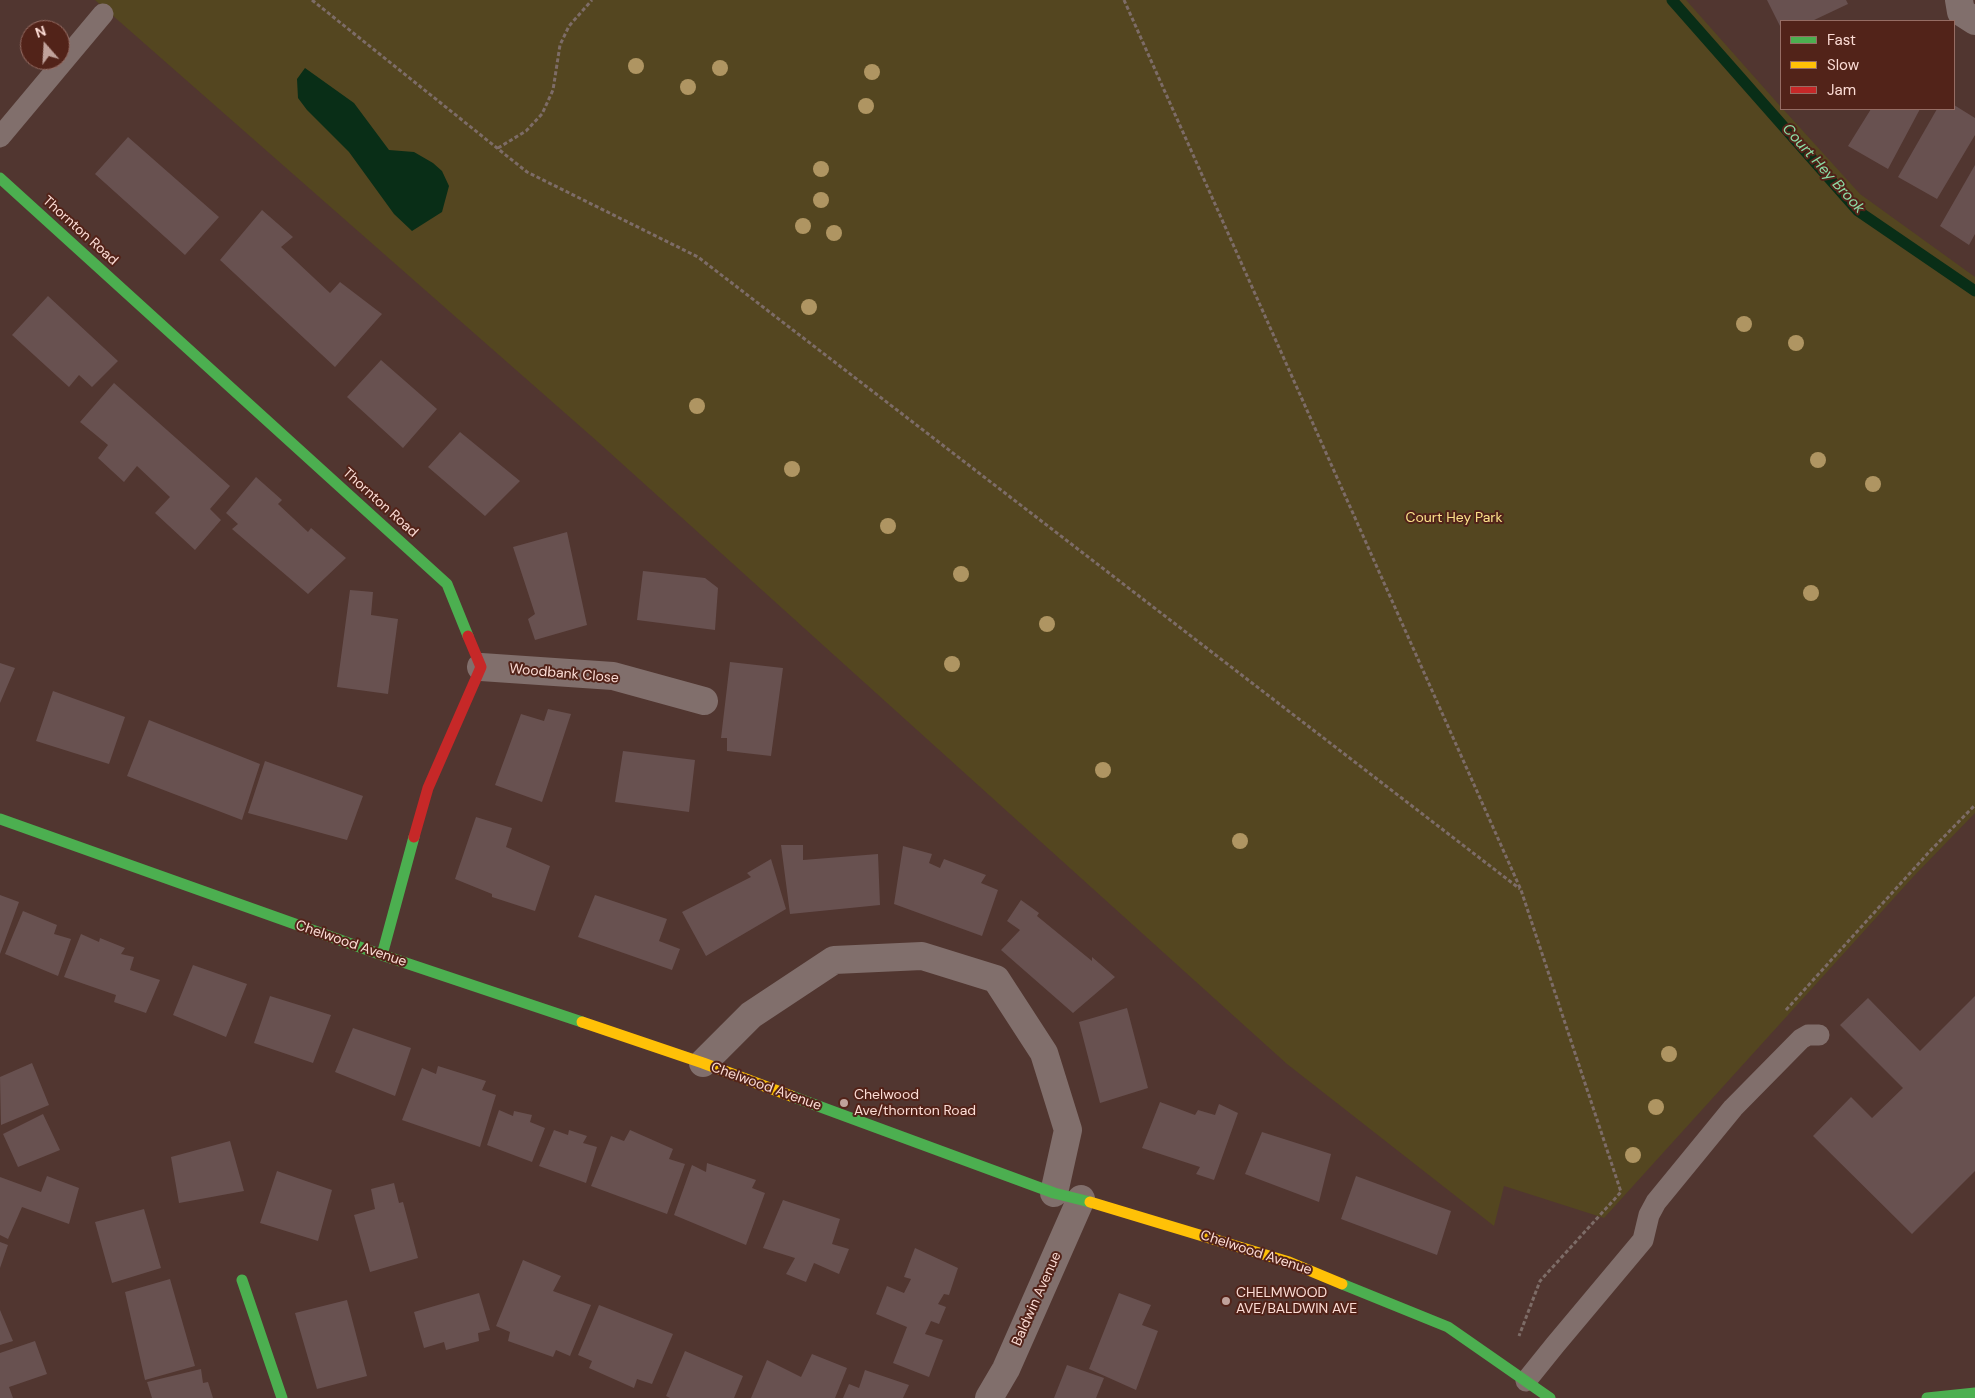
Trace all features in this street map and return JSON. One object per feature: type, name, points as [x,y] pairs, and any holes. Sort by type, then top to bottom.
[{"type":"street","points":[[1959,0],[1962,12],[1975,21]]},
{"type":"street","name":"Thornton Road","points":[[0,178],[447,584],[481,667]]},
{"type":"street","points":[[382,955],[428,788],[481,667]]},
{"type":"street","name":"Woodbank Close","points":[[481,667],[613,676],[704,701]]},
{"type":"street","name":"Chelwood Avenue","points":[[0,819],[382,955],[703,1063],[1054,1194],[1081,1199],[1289,1262],[1448,1326],[1550,1398]]},
{"type":"street","name":"Chelwood Avenue","points":[[703,1063],[751,1015],[834,960],[922,956],[996,979],[1044,1052],[1068,1130],[1054,1194]]},
{"type":"street","name":"Baldwin Avenue","points":[[989,1398],[1006,1369],[1081,1199]]},
{"type":"street","points":[[242,1280],[282,1398]]},
{"type":"street","points":[[1927,1398],[1975,1393]]},
{"type":"lane","points":[[0,137],[103,14]]},
{"type":"lane","points":[[1526,1381],[1643,1240],[1649,1215],[1656,1202],[1733,1108],[1801,1039],[1808,1035],[1819,1035]]},
{"type":"path","points":[[312,0],[527,172],[698,257],[1521,890]]},
{"type":"path","points":[[498,148],[526,131],[542,114],[553,90],[560,45],[569,26],[592,0]]},
{"type":"path","points":[[1124,0],[1521,890],[1621,1192]]},
{"type":"path","points":[[1785,1011],[1930,851],[1975,805]]},
{"type":"path","points":[[1506,1367],[1540,1281],[1628,1185]]},
{"type":"green space","name":"Court Hey Park","points":[[95,0],[1686,0],[1780,106],[1780,110],[1784,110],[1860,194],[1975,277],[1975,813],[1913,877],[1604,1218],[1504,1186],[1494,1226],[1287,1064],[598,442]]},
{"type":"shaded area","points":[[305,68],[354,103],[389,150],[414,152],[433,163],[442,171],[449,186],[442,212],[412,231],[394,214],[349,152],[307,110],[298,98],[297,79]]},
{"type":"building","points":[[1767,0],[1846,0],[1848,4],[1814,20],[1780,20],[1780,26]]},
{"type":"building","points":[[1955,106],[1975,118],[1975,135],[1937,199],[1898,177],[1936,110],[1955,110]]},
{"type":"building","points":[[1870,110],[1919,110],[1888,169],[1848,146]]},
{"type":"building","points":[[128,137],[219,217],[185,255],[95,174]]},
{"type":"building","points":[[1975,165],[1975,234],[1969,245],[1940,226]]},
{"type":"building","points":[[262,210],[293,237],[281,247],[330,293],[340,282],[382,314],[335,367],[220,260]]},
{"type":"building","points":[[48,296],[118,361],[92,387],[79,375],[69,387],[12,335]]},
{"type":"building","points":[[381,360],[437,409],[403,448],[347,397]]},
{"type":"building","points":[[114,383],[230,486],[210,509],[221,520],[195,550],[155,513],[170,497],[137,466],[124,482],[98,458],[108,445],[80,422]]},
{"type":"building","points":[[460,432],[520,481],[485,516],[428,467]]},
{"type":"building","points":[[256,477],[282,500],[278,504],[308,532],[311,528],[346,558],[308,594],[232,529],[238,524],[226,513]]},
{"type":"building","points":[[567,532],[587,625],[535,640],[528,619],[535,614],[513,547]]},
{"type":"building","points":[[643,571],[705,578],[718,588],[715,630],[637,620]]},
{"type":"building","points":[[350,590],[373,592],[371,615],[398,619],[388,694],[337,687]]},
{"type":"building","points":[[730,662],[783,668],[771,756],[727,751],[727,738],[721,738]]},
{"type":"building","points":[[0,663],[15,668],[0,703]]},
{"type":"building","points":[[53,691],[125,717],[109,764],[36,741]]},
{"type":"building","points":[[548,709],[571,714],[542,802],[495,785],[521,714],[544,721]]},
{"type":"building","points":[[149,720],[260,764],[242,820],[127,776]]},
{"type":"building","points":[[623,751],[695,760],[689,812],[615,802]]},
{"type":"building","points":[[265,761],[363,796],[347,840],[248,813]]},
{"type":"building","points":[[476,817],[512,828],[506,847],[550,866],[535,911],[492,897],[492,894],[455,879]]},
{"type":"building","points":[[781,845],[803,845],[803,860],[878,854],[880,905],[790,914]]},
{"type":"building","points":[[903,846],[932,854],[929,863],[940,868],[944,859],[986,875],[981,883],[998,890],[982,936],[894,904]]},
{"type":"building","points":[[771,859],[786,909],[706,956],[682,912],[751,877],[747,873]]},
{"type":"building","points":[[0,895],[19,902],[0,954]]},
{"type":"building","points":[[595,895],[667,919],[659,941],[680,949],[672,970],[578,937]]},
{"type":"building","points":[[1021,900],[1039,913],[1037,916],[1092,961],[1092,957],[1115,977],[1073,1013],[1001,950],[1020,930],[1007,921]]},
{"type":"building","points":[[23,911],[57,925],[54,934],[71,939],[58,976],[5,954]]},
{"type":"building","points":[[81,934],[99,942],[100,938],[125,948],[121,954],[134,957],[130,970],[160,980],[146,1013],[114,1002],[116,995],[64,977]]},
{"type":"building","points":[[193,965],[247,984],[226,1037],[173,1015]]},
{"type":"building","points":[[270,996],[331,1015],[313,1063],[254,1043]]},
{"type":"building","points":[[1975,996],[1975,1171],[1912,1234],[1813,1136],[1851,1097],[1872,1118],[1903,1088],[1840,1025],[1868,998],[1920,1051]]},
{"type":"building","points":[[1127,1008],[1148,1088],[1100,1103],[1079,1022]]},
{"type":"building","points":[[353,1028],[411,1048],[395,1096],[335,1072]]},
{"type":"building","points":[[32,1063],[49,1105],[1,1125],[0,1077]]},
{"type":"building","points":[[438,1066],[486,1081],[482,1090],[496,1095],[480,1147],[402,1120],[422,1068],[436,1074]]},
{"type":"building","points":[[1160,1102],[1195,1115],[1198,1110],[1215,1115],[1219,1104],[1238,1113],[1214,1180],[1196,1174],[1200,1167],[1142,1148]]},
{"type":"building","points":[[499,1110],[513,1116],[514,1111],[532,1115],[530,1122],[545,1128],[532,1162],[487,1145]]},
{"type":"building","points":[[43,1114],[60,1150],[18,1167],[3,1134]]},
{"type":"building","points":[[554,1130],[568,1135],[569,1130],[587,1136],[583,1143],[597,1147],[586,1183],[539,1166]]},
{"type":"building","points":[[630,1130],[673,1149],[669,1159],[685,1164],[667,1214],[591,1186],[611,1136],[624,1141]]},
{"type":"building","points":[[1262,1132],[1331,1154],[1319,1202],[1245,1174]]},
{"type":"building","points":[[230,1141],[244,1191],[179,1203],[171,1157]]},
{"type":"building","points":[[707,1163],[756,1180],[752,1188],[765,1193],[746,1245],[674,1215],[692,1165],[706,1172]]},
{"type":"building","points":[[277,1171],[332,1190],[318,1241],[260,1223]]},
{"type":"building","points":[[47,1176],[79,1188],[69,1224],[22,1207],[8,1239],[0,1235],[0,1177],[41,1192]]},
{"type":"building","points":[[1356,1176],[1451,1211],[1437,1255],[1341,1219]]},
{"type":"building","points":[[394,1183],[399,1203],[403,1202],[418,1258],[370,1272],[354,1215],[375,1209],[371,1189]]},
{"type":"building","points":[[783,1200],[840,1219],[832,1244],[849,1249],[839,1274],[814,1263],[806,1282],[786,1274],[795,1258],[763,1248]]},
{"type":"building","points":[[144,1209],[161,1268],[112,1283],[95,1222]]},
{"type":"building","points":[[0,1242],[8,1245],[0,1268]]},
{"type":"building","points":[[915,1248],[958,1268],[949,1295],[944,1294],[938,1304],[946,1307],[939,1324],[931,1321],[925,1334],[943,1340],[929,1377],[893,1363],[907,1327],[876,1314],[887,1286],[904,1293],[911,1279],[904,1277]]},
{"type":"building","points":[[523,1260],[561,1276],[553,1291],[591,1305],[570,1356],[556,1350],[553,1357],[508,1341],[510,1332],[496,1326]]},
{"type":"building","points":[[170,1279],[195,1366],[145,1380],[125,1292]]},
{"type":"building","points":[[479,1293],[490,1330],[478,1333],[479,1341],[446,1350],[444,1342],[424,1348],[414,1312]]},
{"type":"building","points":[[1119,1293],[1151,1305],[1142,1325],[1158,1331],[1136,1390],[1089,1369]]},
{"type":"building","points":[[347,1300],[367,1376],[317,1389],[295,1313]]},
{"type":"building","points":[[599,1305],[673,1334],[652,1384],[637,1379],[634,1388],[589,1368],[592,1361],[578,1355]]},
{"type":"building","points":[[0,1310],[13,1341],[0,1345]]},
{"type":"building","points":[[35,1341],[47,1374],[9,1387],[13,1398],[0,1398],[0,1353]]},
{"type":"building","points":[[685,1351],[743,1376],[734,1398],[670,1398],[666,1396]]},
{"type":"building","points":[[812,1354],[847,1368],[835,1398],[751,1398],[767,1360],[801,1377]]},
{"type":"building","points":[[1067,1365],[1104,1378],[1096,1398],[1054,1398]]},
{"type":"building","points":[[201,1369],[203,1383],[208,1382],[213,1398],[152,1398],[147,1382]]},
{"type":"building","points":[[865,1370],[909,1385],[903,1398],[843,1398],[849,1384],[859,1388]]},
{"type":"waterway","name":"Court Hey Brook","points":[[1672,0],[1858,211],[1975,291]]},
{"type":"traffic: fast","points":[[0,178],[447,584],[468,636]]},
{"type":"traffic: fast","points":[[0,819],[382,955],[582,1022]]},
{"type":"traffic: fast","points":[[382,955],[414,837]]},
{"type":"traffic: fast","points":[[791,1096],[1054,1193],[1090,1202]]},
{"type":"traffic: fast","points":[[242,1280],[282,1398]]},
{"type":"traffic: fast","points":[[1342,1284],[1448,1327],[1550,1398]]},
{"type":"traffic: fast","points":[[1927,1398],[1975,1393]]},
{"type":"traffic: slow","points":[[582,1022],[703,1063],[791,1096]]},
{"type":"traffic: slow","points":[[1090,1202],[1289,1262],[1342,1284]]},
{"type":"traffic: jam","points":[[414,837],[428,788],[481,667],[468,636]]},
{"type":"place","name":"Chelwood Ave/thornton Road","points":[[844,1103]]},
{"type":"place","name":"CHELMWOOD AVE/BALDWIN AVE","points":[[1226,1301]]}]
